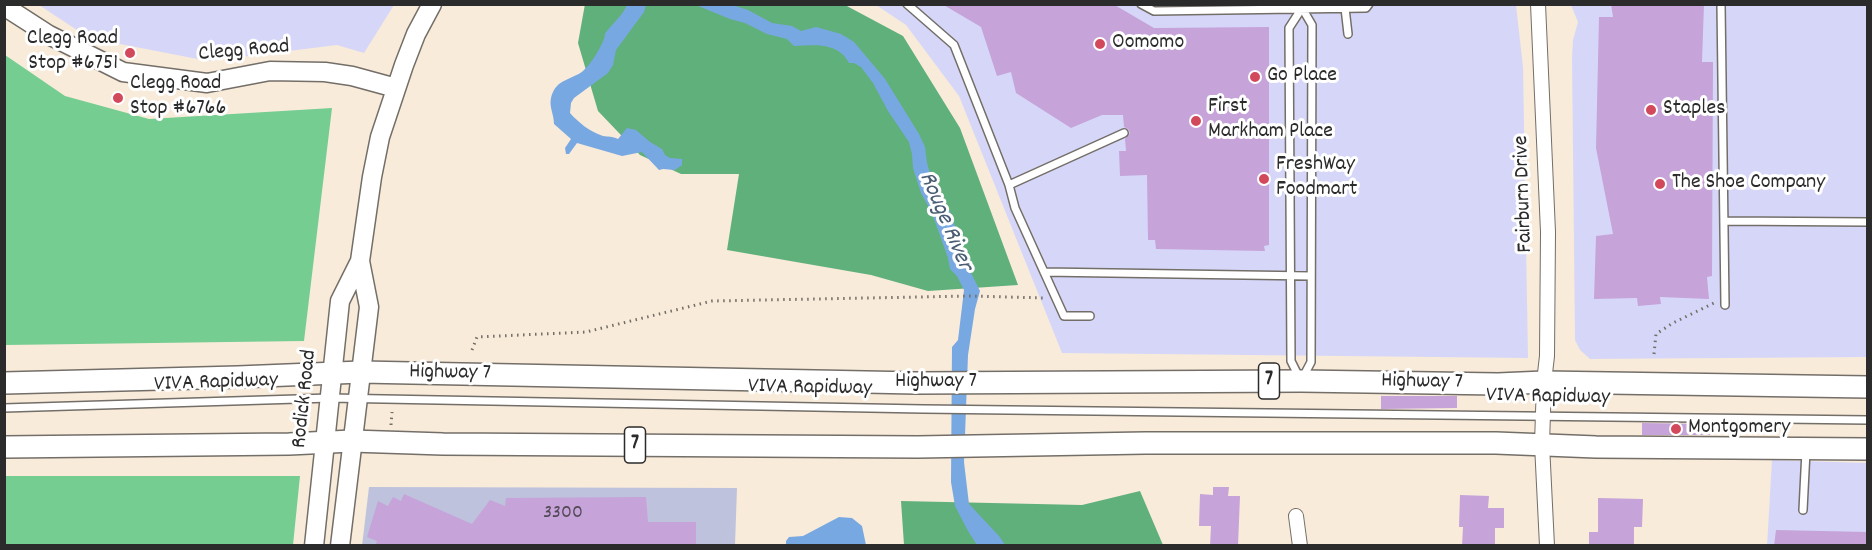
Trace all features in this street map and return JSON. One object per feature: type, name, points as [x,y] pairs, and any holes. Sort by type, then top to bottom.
[{"type":"main road","name":"Rodick Road","points":[[315,546],[340,301],[360,261],[380,137],[416,34],[432,4]]},
{"type":"main road","name":"Clegg Road","points":[[4,6],[49,35],[123,72],[207,83],[270,71],[325,72],[352,76],[396,88]]},
{"type":"main road","name":"Rodick Road","points":[[340,546],[369,307],[360,261]]},
{"type":"main road","name":"Highway 7","points":[[4,383],[361,372],[916,383],[1301,381],[1498,384],[1544,382],[1868,387]]},
{"type":"main road","name":"7","points":[[4,447],[289,444],[352,441],[443,444],[918,447],[1145,443],[1496,443],[1596,447],[1868,449]]},
{"type":"street","name":"Fairburn Drive","points":[[1540,8],[1548,232],[1547,356],[1542,444],[1546,546]]},
{"type":"street","points":[[1296,516],[1300,546]]},
{"type":"lane","points":[[907,4],[954,45],[1009,185],[1015,208],[1064,316],[1090,316]]},
{"type":"lane","points":[[1142,4],[1154,11],[1366,8],[1369,4]]},
{"type":"lane","points":[[1721,4],[1725,305]]},
{"type":"lane","points":[[1301,381],[1311,362],[1312,25],[1302,8]]},
{"type":"lane","points":[[1301,381],[1291,361],[1289,28],[1302,8]]},
{"type":"lane","points":[[1345,8],[1348,34]]},
{"type":"lane","points":[[1009,185],[1124,133]]},
{"type":"lane","points":[[1724,221],[1868,222]]},
{"type":"lane","points":[[1044,272],[1311,276]]},
{"type":"lane","name":"VIVA Rapidway","points":[[4,408],[330,398],[923,409],[1868,420]]},
{"type":"lane","points":[[1803,510],[1806,449]]},
{"type":"path","points":[[472,350],[477,337],[586,332],[712,301],[899,297],[1056,298]]},
{"type":"path","points":[[1654,354],[1656,334],[1673,322],[1718,301]]},
{"type":"path","points":[[391,425],[392,412]]},
{"type":"shaded area","points":[[394,4],[364,53],[337,45],[208,61],[89,38],[39,5]]},
{"type":"shaded area","points":[[876,5],[1516,5],[1523,67],[1528,358],[1062,353],[959,96],[906,25]]},
{"type":"shaded area","points":[[1571,5],[1867,5],[1867,357],[1590,359],[1580,350],[1575,340],[1572,57],[1573,40],[1578,22]]},
{"type":"shaded area","points":[[1772,460],[1867,463],[1867,545],[1767,546]]},
{"type":"shaded area","points":[[369,487],[737,488],[735,545],[362,546]]},
{"type":"green space","points":[[585,4],[845,5],[903,36],[960,128],[1018,285],[928,291],[871,275],[727,250],[739,174],[681,174],[640,155],[598,111],[578,43]]},
{"type":"green space","points":[[5,55],[65,96],[149,119],[332,108],[304,341],[5,345]]},
{"type":"green space","points":[[5,476],[300,476],[293,545],[5,545]]},
{"type":"green space","points":[[1140,491],[1163,545],[904,545],[901,501],[1082,505]]},
{"type":"water","points":[[627,5],[646,5],[644,12],[616,50],[613,65],[608,73],[574,98],[570,113],[593,132],[603,136],[618,139],[627,128],[636,130],[662,149],[665,155],[682,159],[682,165],[675,170],[659,170],[642,152],[622,156],[577,143],[569,154],[566,154],[565,148],[571,139],[554,124],[551,105],[553,92],[562,82],[586,68],[598,52],[605,34]]},
{"type":"water","name":"Rouge River","points":[[696,5],[732,5],[748,10],[772,23],[792,26],[801,31],[816,27],[841,34],[854,42],[885,79],[919,134],[925,147],[931,177],[951,214],[967,265],[980,291],[968,355],[964,462],[969,504],[1005,545],[977,545],[955,506],[951,482],[952,347],[958,340],[964,290],[957,276],[950,269],[932,213],[921,193],[913,168],[909,142],[861,67],[849,63],[839,51],[825,46],[794,46],[787,39],[767,34],[745,23]]},
{"type":"water","points":[[839,517],[852,518],[862,526],[866,545],[786,545],[789,537],[803,536]]},
{"type":"building","name":"First Markham Place","points":[[942,4],[1113,4],[1154,28],[1269,27],[1269,245],[1264,246],[1265,251],[1156,249],[1155,240],[1148,240],[1147,175],[1120,176],[1119,151],[1126,151],[1125,139],[1130,133],[1124,127],[1123,115],[1102,115],[1071,128],[1016,93],[1011,72],[997,76],[981,27]]},
{"type":"building","points":[[1611,4],[1704,4],[1702,62],[1713,62],[1712,276],[1707,277],[1709,299],[1660,297],[1661,304],[1638,306],[1637,298],[1594,299],[1596,236],[1613,234],[1596,148],[1599,17],[1613,17]]},
{"type":"building","points":[[1381,396],[1457,396],[1457,408],[1381,409]]},
{"type":"building","name":"Montgomery","points":[[1642,423],[1710,424],[1710,435],[1642,435]]},
{"type":"building","points":[[1213,487],[1229,487],[1228,496],[1240,496],[1238,546],[1210,546],[1211,526],[1199,526],[1200,494],[1213,495]]},
{"type":"building","points":[[404,494],[472,524],[490,500],[505,506],[506,498],[646,497],[648,522],[696,522],[696,546],[375,546],[377,541],[367,537],[378,501],[388,506],[393,497],[401,501]]},
{"type":"building","points":[[1460,495],[1489,496],[1488,508],[1504,508],[1504,528],[1495,528],[1495,546],[1462,546],[1463,527],[1459,527]]},
{"type":"building","points":[[1598,498],[1643,499],[1642,527],[1634,527],[1634,546],[1589,546],[1589,532],[1598,532]]},
{"type":"building","points":[[1776,530],[1868,532],[1868,546],[1774,546]]},
{"type":"place","name":"Oomomo","points":[[1100,44]]},
{"type":"place","name":"Clegg Road Stop #6751","points":[[130,53]]},
{"type":"place","name":"Go Place","points":[[1255,77]]},
{"type":"place","name":"Clegg Road Stop #6766","points":[[118,98]]},
{"type":"place","name":"Staples","points":[[1651,110]]},
{"type":"place","name":"First Markham Place","points":[[1196,121]]},
{"type":"place","name":"FreshWay Foodmart","points":[[1264,179]]},
{"type":"place","name":"The Shoe Company","points":[[1660,184]]},
{"type":"place","name":"Montgomery","points":[[1676,429]]}]
